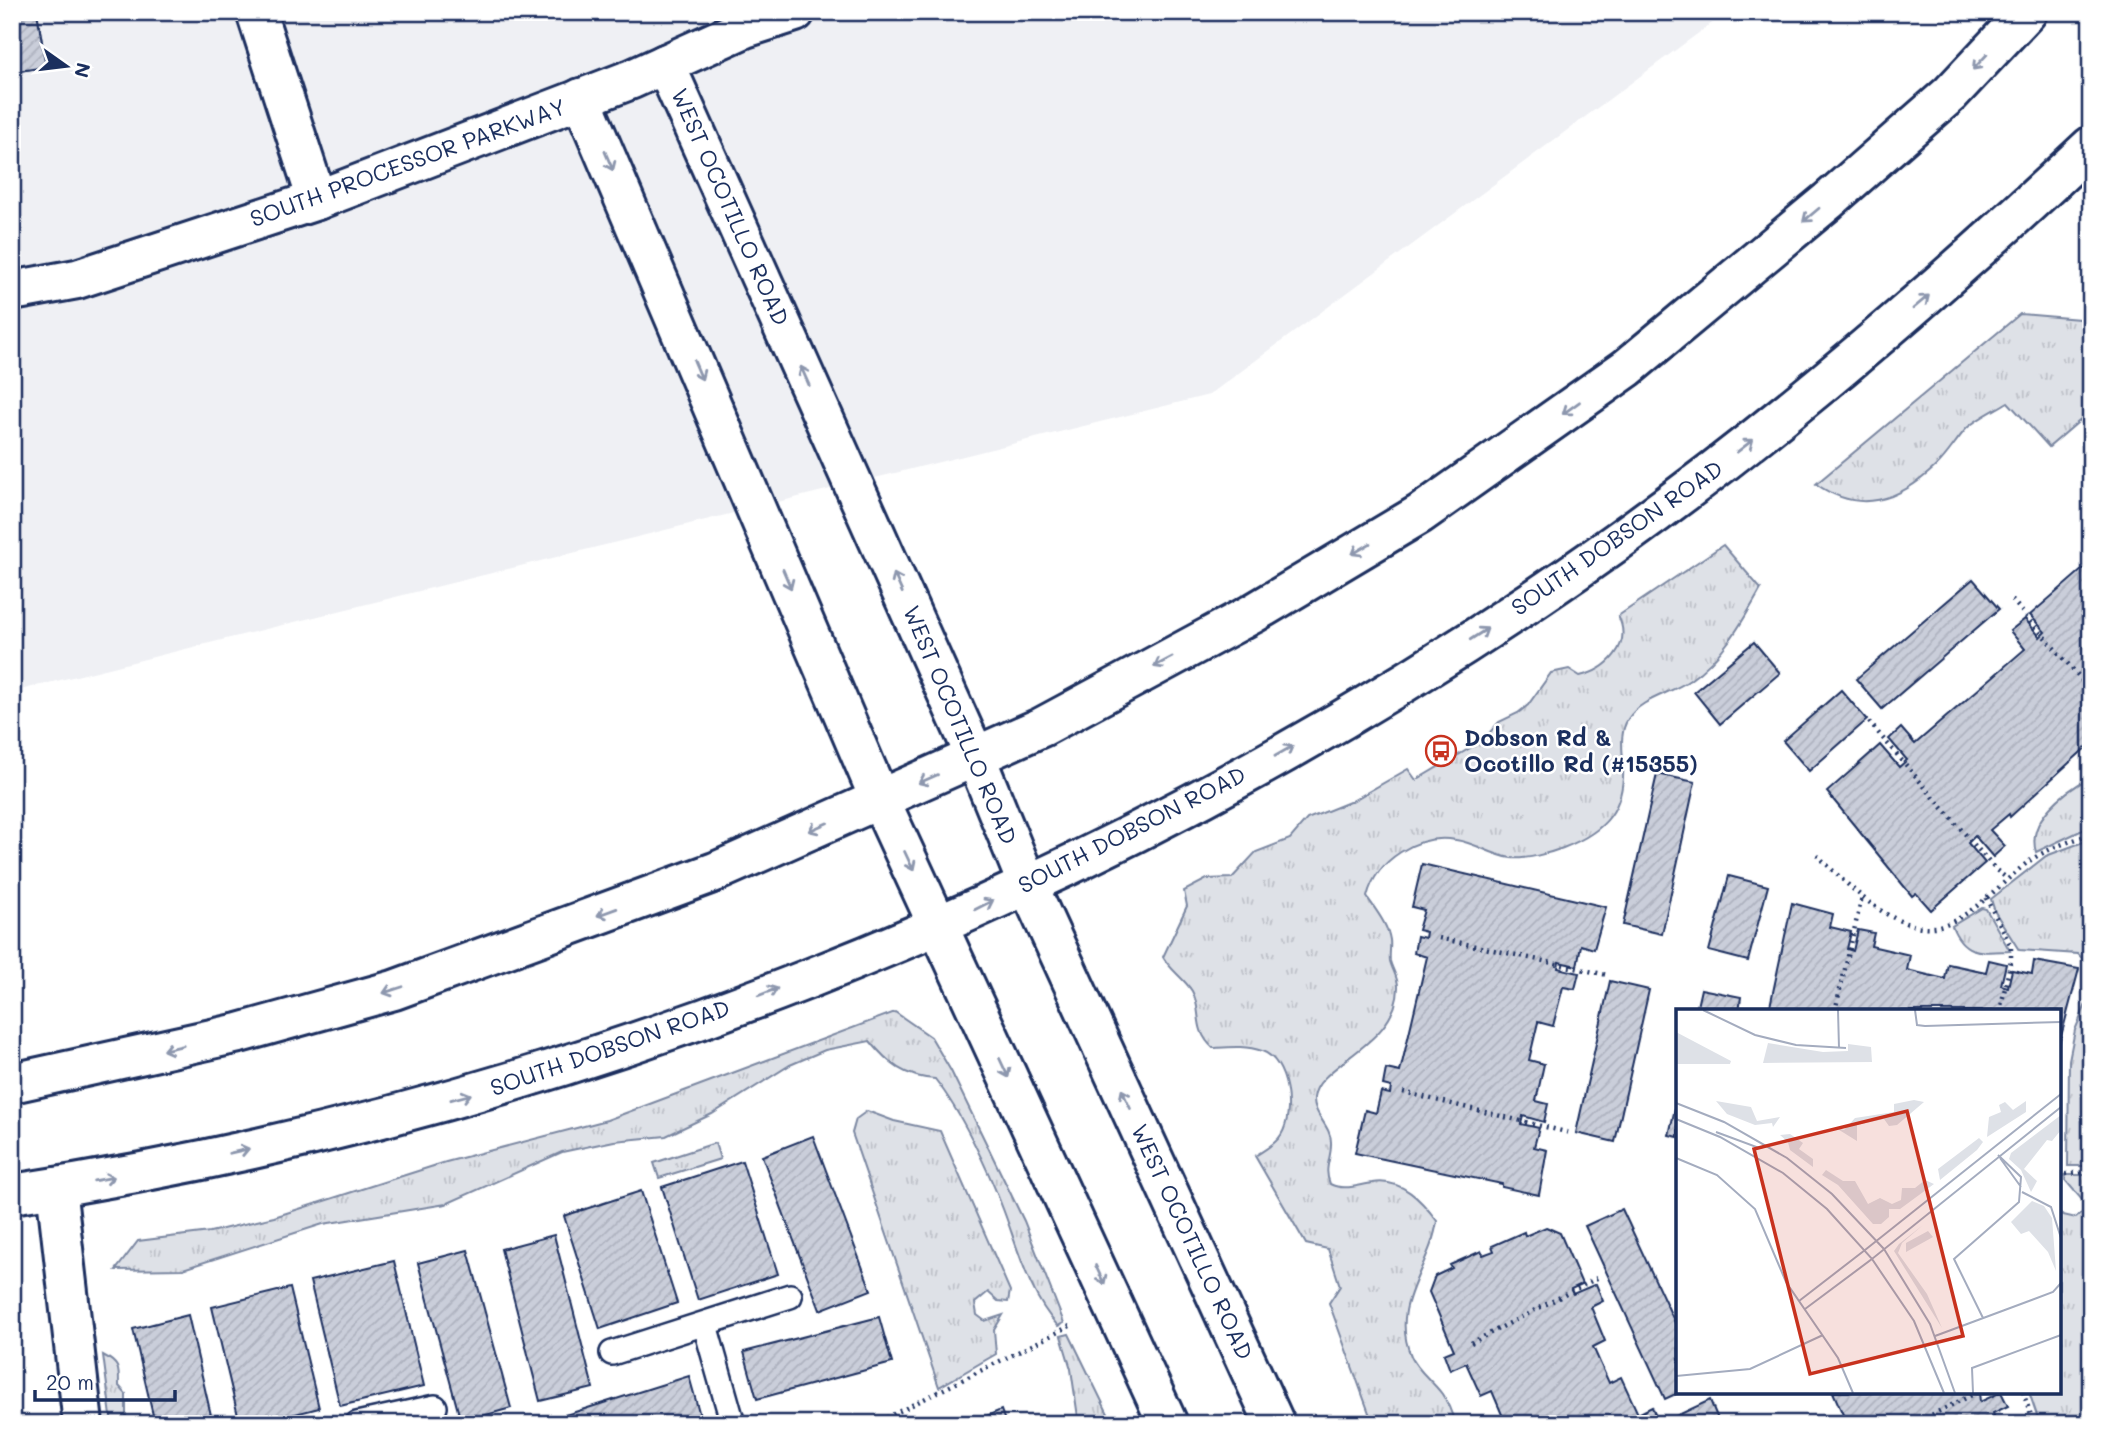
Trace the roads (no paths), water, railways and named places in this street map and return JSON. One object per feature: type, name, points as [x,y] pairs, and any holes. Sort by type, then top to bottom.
[{"type":"street","points":[[256,12],[317,200]]},
{"type":"street","name":"SOUTH PROCESSOR PARKWAY","points":[[12,291],[77,279],[317,200],[581,98],[745,28],[795,12]]},
{"type":"street","points":[[12,1083],[239,1033],[394,990],[715,872],[1042,727],[1252,614],[1420,514],[1627,368],[1828,201],[1950,94],[2026,12]]},
{"type":"street","name":"WEST OCOTILLO ROAD","points":[[665,64],[976,758],[1027,883],[1275,1424]]},
{"type":"street","points":[[581,98],[880,800],[1168,1424]]},
{"type":"street","name":"SOUTH DOBSON ROAD","points":[[12,1194],[173,1166],[340,1129],[487,1090],[642,1041],[940,927],[1027,883],[1108,847],[1415,676],[1540,595],[1694,485],[1826,383],[1958,271],[2091,146]]},
{"type":"street","points":[[56,1187],[82,1424]]},
{"type":"lane","points":[[612,1353],[790,1296]]},
{"type":"lane","points":[[705,1325],[733,1424]]},
{"type":"lane","points":[[357,1424],[435,1406]]},
{"type":"place","name":"Dobson Rd & Ocotillo Rd (#15355)","points":[[1441,751]]}]
